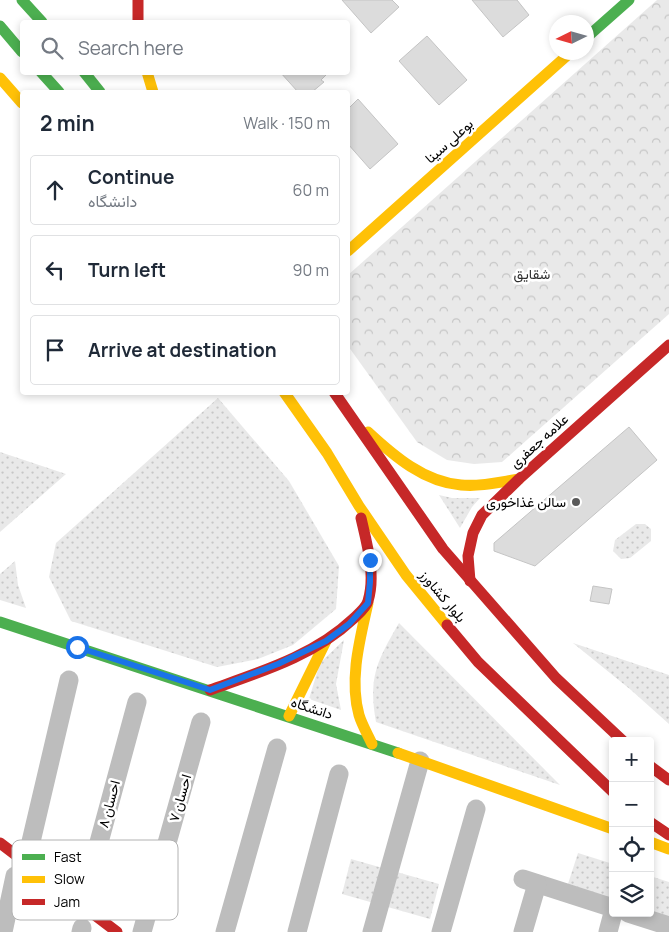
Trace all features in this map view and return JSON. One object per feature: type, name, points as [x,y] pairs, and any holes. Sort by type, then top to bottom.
[{"type":"main road","points":[[22,0],[40,20]]},
{"type":"main road","points":[[138,0],[138,20]]},
{"type":"main road","points":[[594,31],[629,0]]},
{"type":"main road","points":[[0,26],[20,50]]},
{"type":"main road","name":"بوعلی سینا","points":[[350,249],[561,60]]},
{"type":"main road","points":[[44,75],[57,90]]},
{"type":"main road","points":[[86,75],[98,90]]},
{"type":"main road","points":[[148,75],[152,90]]},
{"type":"main road","points":[[0,78],[20,101]]},
{"type":"main road","name":"علامه جعفری","points":[[470,581],[468,556],[473,532],[482,515],[518,479],[669,345]]},
{"type":"main road","name":"بلوار کشاورز","points":[[286,395],[327,453],[359,506],[406,575],[478,662],[609,788]]},
{"type":"main road","points":[[336,395],[444,548],[470,581],[556,678],[619,737]]},
{"type":"main road","points":[[351,416],[402,462],[426,475],[454,484],[484,485],[518,479]]},
{"type":"main road","points":[[359,506],[370,560],[370,582],[360,642],[356,692],[359,715],[372,744]]},
{"type":"main road","points":[[210,690],[278,664],[326,641],[349,624],[368,603]]},
{"type":"main road","name":"دانشگاه","points":[[0,622],[372,744],[609,828]]},
{"type":"main road","points":[[289,716],[326,641]]},
{"type":"main road","points":[[654,769],[669,780]]},
{"type":"main road","points":[[654,825],[669,835]]},
{"type":"main road","points":[[654,843],[669,849]]},
{"type":"main road","points":[[0,844],[12,863]]},
{"type":"main road","points":[[81,924],[117,932]]},
{"type":"street","points":[[27,840],[69,680]]},
{"type":"street","name":"احسان ۸","points":[[102,840],[137,702]]},
{"type":"street","name":"احسان ۷","points":[[168,840],[201,722]]},
{"type":"street","points":[[225,932],[277,748]]},
{"type":"street","points":[[372,932],[420,761]]},
{"type":"street","points":[[297,932],[339,774]]},
{"type":"street","points":[[441,932],[476,809]]},
{"type":"street","points":[[523,932],[530,881],[609,907]]},
{"type":"street","points":[[3,932],[12,897]]},
{"type":"street","points":[[608,932],[613,917]]},
{"type":"street","points":[[641,917],[669,926]]},
{"type":"green space","name":"شقایق","points":[[657,0],[669,0],[669,314],[502,462],[474,464],[447,460],[417,442],[350,349],[350,273],[590,60],[594,60],[594,56]]},
{"type":"green space","points":[[218,398],[289,481],[339,566],[336,609],[293,645],[258,659],[217,667],[71,621],[49,577],[56,543]]},
{"type":"green space","points":[[0,452],[66,474],[0,532]]},
{"type":"green space","points":[[439,495],[452,498],[480,498],[472,507],[460,528]]},
{"type":"green space","points":[[636,524],[645,524],[651,529],[651,541],[630,558],[621,559],[613,551],[615,540]]},
{"type":"green space","points":[[15,561],[18,585],[26,608],[0,600],[0,574]]},
{"type":"green space","points":[[399,623],[560,785],[376,722],[373,693],[376,670],[385,648]]},
{"type":"green space","points":[[344,640],[336,684],[341,710],[309,699],[320,663]]},
{"type":"green space","points":[[573,643],[669,675],[669,724],[631,690]]},
{"type":"green space","points":[[578,853],[609,863],[609,901],[567,887]]},
{"type":"green space","points":[[351,859],[439,884],[430,919],[342,894]]},
{"type":"green space","points":[[654,877],[669,882],[669,920],[654,914]]},
{"type":"building","points":[[342,0],[392,0],[399,7],[371,33]]},
{"type":"building","points":[[472,0],[517,0],[529,15],[503,37]]},
{"type":"building","points":[[427,36],[467,80],[439,105],[399,61]]},
{"type":"building","points":[[283,75],[326,75],[321,80],[324,82],[314,90],[296,90]]},
{"type":"building","points":[[358,99],[398,144],[370,169],[350,146],[350,107]]},
{"type":"building","name":"سالن غذاخوری","points":[[629,427],[657,460],[535,566],[494,551],[494,543]]},
{"type":"building","points":[[593,586],[612,589],[609,604],[590,601]]},
{"type":"traffic: fast","points":[[22,0],[40,20]]},
{"type":"traffic: fast","points":[[594,31],[629,0]]},
{"type":"traffic: fast","points":[[0,26],[20,50]]},
{"type":"traffic: fast","points":[[44,75],[57,90]]},
{"type":"traffic: fast","points":[[86,75],[98,90]]},
{"type":"traffic: fast","points":[[0,622],[398,753]]},
{"type":"traffic: slow","points":[[350,249],[562,60]]},
{"type":"traffic: slow","points":[[148,75],[152,90]]},
{"type":"traffic: slow","points":[[0,78],[20,101]]},
{"type":"traffic: slow","points":[[286,395],[327,453],[359,506],[406,575],[447,625]]},
{"type":"traffic: slow","points":[[368,432],[399,459],[422,473],[447,483],[475,485],[519,479]]},
{"type":"traffic: slow","points":[[368,603],[357,659],[355,687],[359,715],[372,744]]},
{"type":"traffic: slow","points":[[289,716],[326,641]]},
{"type":"traffic: slow","points":[[398,753],[609,828]]},
{"type":"traffic: slow","points":[[654,843],[669,849]]},
{"type":"traffic: jam","points":[[138,0],[138,20]]},
{"type":"traffic: jam","points":[[470,581],[468,556],[473,533],[482,515],[519,479],[669,345]]},
{"type":"traffic: jam","points":[[336,395],[443,549],[556,678],[619,737]]},
{"type":"traffic: jam","points":[[210,690],[286,662],[304,653],[338,632],[364,608],[370,591],[371,570],[361,518]]},
{"type":"traffic: jam","points":[[447,625],[478,662],[609,788]]},
{"type":"traffic: jam","points":[[654,769],[669,780]]},
{"type":"traffic: jam","points":[[654,825],[669,835]]},
{"type":"traffic: jam","points":[[0,843],[12,852]]},
{"type":"traffic: jam","points":[[101,920],[117,932]]},
{"type":"place","name":"سالن غذاخوری","points":[[576,502]]},
{"type":"route","points":[[77,647],[210,690],[278,664],[326,641],[349,624],[368,603],[370,560]]}]
